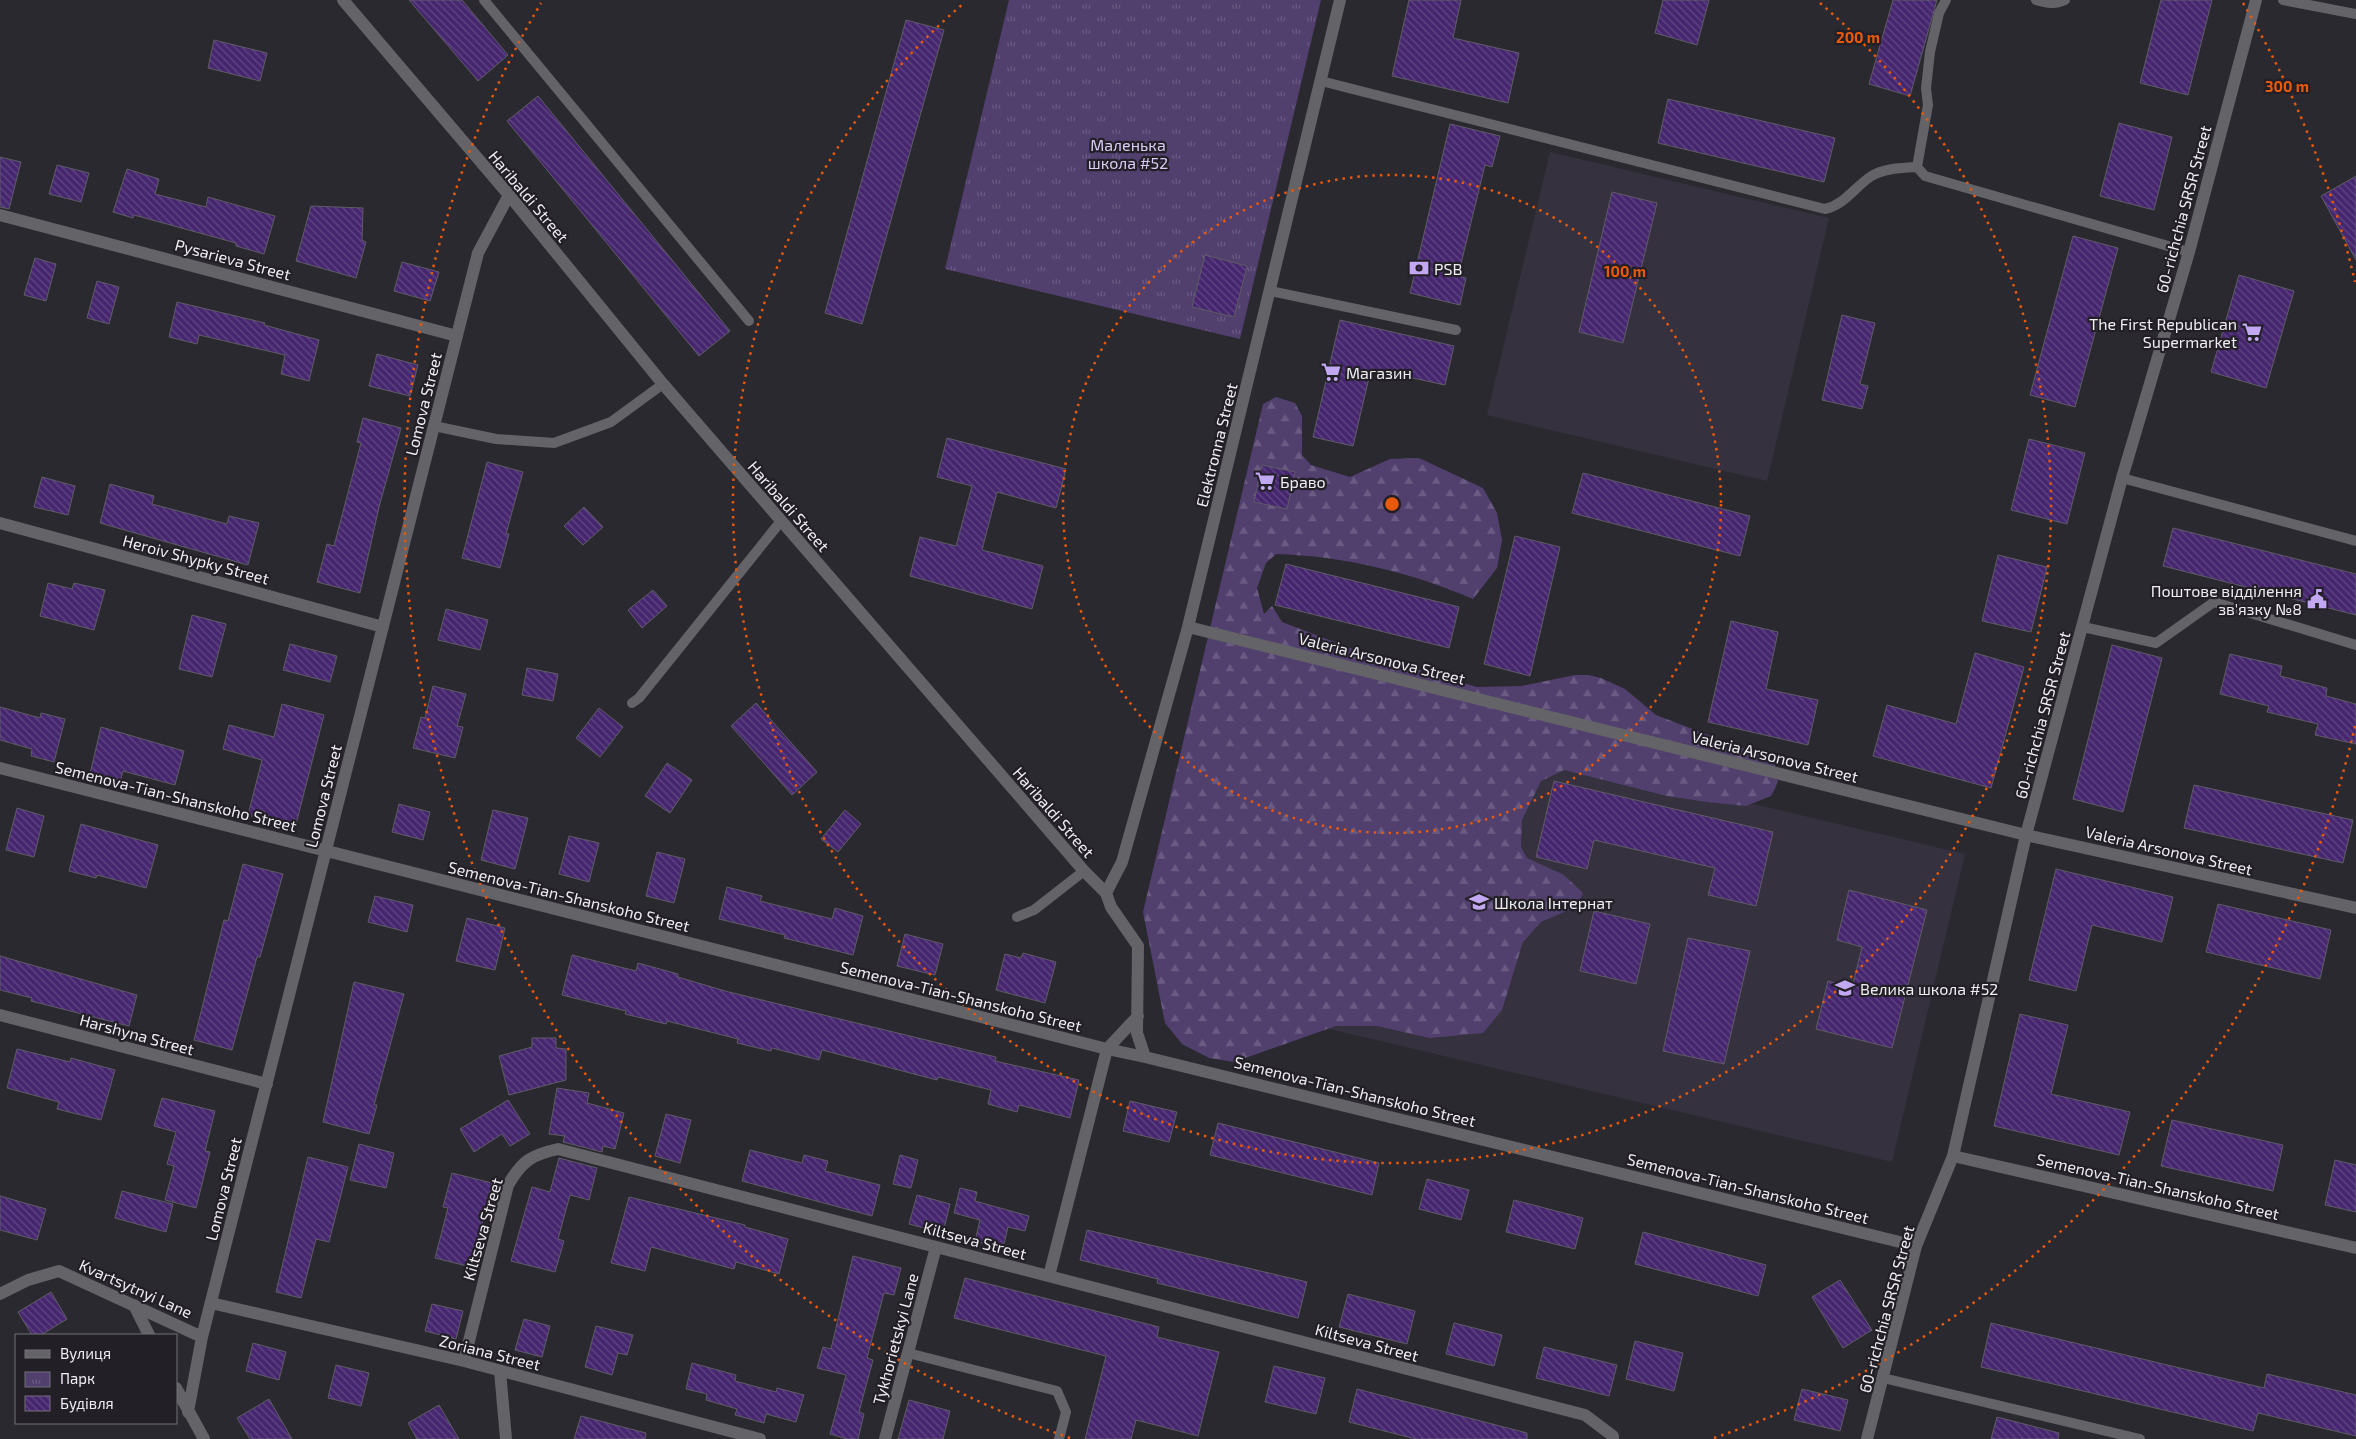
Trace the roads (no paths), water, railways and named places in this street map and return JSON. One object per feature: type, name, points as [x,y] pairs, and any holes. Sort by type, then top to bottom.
[{"type":"street","name":"Haribaldi Street","points":[[343,0],[663,384],[1084,871],[1106,893],[1111,907],[1138,946],[1137,1033],[1145,1057]]},
{"type":"street","name":"Elektronna Street","points":[[1106,893],[1122,862],[1188,627],[1340,0]]},
{"type":"street","name":"60-richchia SRSR Street","points":[[1867,1439],[1916,1246],[1953,1156],[2026,835],[2122,478],[2189,252],[2256,0]]},
{"type":"street","name":"Lomova Street","points":[[188,1412],[202,1336],[478,253],[508,196]]},
{"type":"street","name":"Pysarieva Street","points":[[0,214],[457,336]]},
{"type":"street","name":"Heroiv Shypky Street","points":[[0,524],[383,627]]},
{"type":"street","name":"Valeria Arsonova Street","points":[[1188,627],[2026,835],[2356,908]]},
{"type":"street","name":"Semenova-Tian-Shanskoho Street","points":[[0,768],[1107,1050],[1145,1057],[1916,1246]]},
{"type":"street","name":"Harshyna Street","points":[[0,1015],[267,1084]]},
{"type":"street","points":[[1049,1276],[1107,1050],[1138,1016]]},
{"type":"street","name":"Kiltseva Street","points":[[464,1361],[508,1184],[519,1167],[536,1154],[558,1149],[1585,1415],[1613,1436],[1613,1439]]},
{"type":"street","name":"Semenova-Tian-Shanskoho Street","points":[[1953,1156],[2356,1248]]},
{"type":"street","name":"Tykhorietskyi Lane","points":[[885,1439],[936,1247]]},
{"type":"street","name":"Kvartsytnyi Lane","points":[[0,1294],[28,1280],[59,1271],[202,1336]]},
{"type":"street","name":"Zoriana Street","points":[[211,1303],[464,1361],[760,1439]]},
{"type":"street","points":[[134,1305],[148,1334]]},
{"type":"street","points":[[500,1371],[506,1439]]},
{"type":"street","points":[[178,1392],[204,1439]]},
{"type":"lane","points":[[484,0],[749,321]]},
{"type":"lane","points":[[1917,167],[1927,113],[1926,88],[1930,52],[1939,13],[1946,0]]},
{"type":"lane","points":[[2036,0],[2046,3],[2058,3],[2065,0]]},
{"type":"lane","points":[[2283,0],[2356,14]]},
{"type":"lane","points":[[1321,81],[1825,209],[1836,206],[1870,177],[1879,173],[1917,167]]},
{"type":"lane","points":[[1917,167],[1925,176],[2189,252]]},
{"type":"lane","points":[[1270,291],[1456,330]]},
{"type":"lane","points":[[434,426],[496,439],[554,443],[611,422],[663,384]]},
{"type":"lane","points":[[2122,478],[2356,541]]},
{"type":"lane","points":[[632,703],[639,698],[676,654],[781,521]]},
{"type":"lane","points":[[2083,627],[2156,643],[2214,602],[2356,645]]},
{"type":"lane","points":[[1017,917],[1034,910],[1084,871]]},
{"type":"lane","points":[[908,1353],[1057,1391],[1066,1412],[1059,1439]]},
{"type":"lane","points":[[1883,1378],[2140,1439]]},
{"type":"place","name":"PSB","points":[[1419,268]]},
{"type":"place","name":"The First Republican Supermarket","points":[[2252,332]]},
{"type":"place","name":"Магазин","points":[[1331,372]]},
{"type":"place","name":"Браво","points":[[1265,481]]},
{"type":"place","name":"Поштове відділення зв'язку №8","points":[[2317,599]]},
{"type":"place","name":"Школа Інтернат","points":[[1479,902]]},
{"type":"place","name":"Велика школа #52","points":[[1845,988]]},
{"type":"park label","name":"Маленька школа #52","points":[[1128,153]]}]
